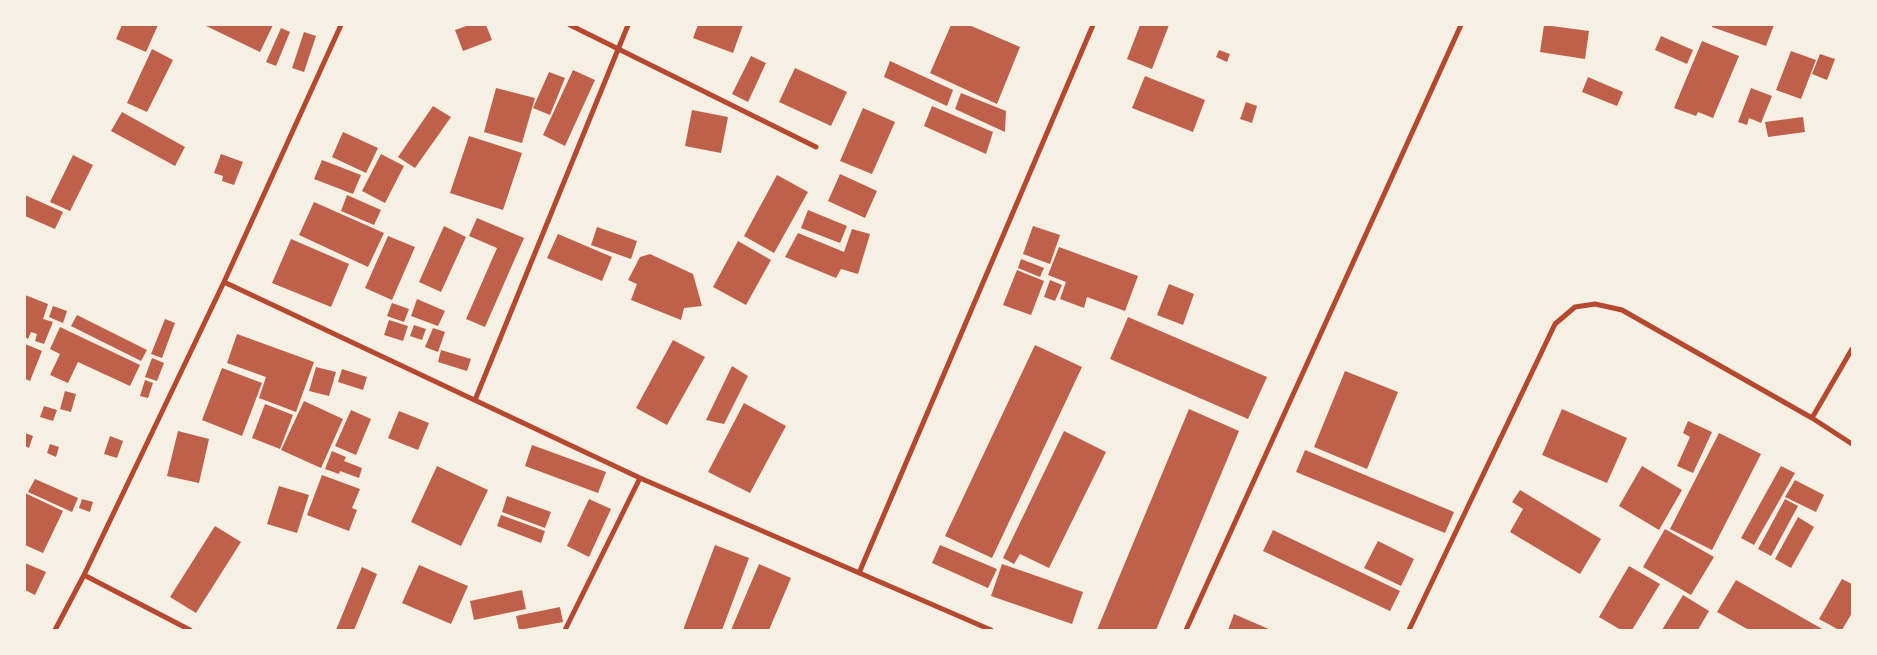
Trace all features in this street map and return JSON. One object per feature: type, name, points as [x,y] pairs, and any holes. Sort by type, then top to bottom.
[{"type":"street","points":[[55,630],[84,575],[224,282],[341,25]]},
{"type":"street","points":[[570,25],[816,147]]},
{"type":"street","points":[[475,400],[628,25]]},
{"type":"street","points":[[859,573],[1094,25]]},
{"type":"street","points":[[1186,630],[1461,25]]},
{"type":"street","points":[[224,282],[640,478],[991,630]]},
{"type":"street","points":[[1409,630],[1555,324],[1575,307],[1595,304],[1622,310],[1812,418],[1852,444]]},
{"type":"street","points":[[1812,418],[1852,349]]},
{"type":"street","points":[[564,630],[640,478]]},
{"type":"street","points":[[84,575],[190,630]]},
{"type":"building","points":[[122,25],[158,25],[146,52],[116,39]]},
{"type":"building","points":[[204,25],[273,25],[260,52]]},
{"type":"building","points":[[469,25],[486,25],[492,40],[463,51],[455,30]]},
{"type":"building","points":[[698,25],[743,25],[733,53],[693,38]]},
{"type":"building","points":[[951,25],[969,25],[1020,47],[997,104],[930,73]]},
{"type":"building","points":[[1140,25],[1169,25],[1152,69],[1127,59]]},
{"type":"building","points":[[1544,25],[1589,31],[1585,59],[1540,52]]},
{"type":"building","points":[[1712,25],[1774,25],[1766,46],[1712,27]]},
{"type":"building","points":[[281,28],[290,32],[276,66],[266,62]]},
{"type":"building","points":[[304,32],[316,36],[304,72],[292,68]]},
{"type":"building","points":[[1661,36],[1693,50],[1687,64],[1655,50]]},
{"type":"building","points":[[1702,41],[1739,56],[1713,118],[1698,112],[1696,116],[1674,108]]},
{"type":"building","points":[[152,49],[173,60],[147,112],[127,103]]},
{"type":"building","points":[[1219,50],[1230,54],[1227,62],[1216,57]]},
{"type":"building","points":[[1791,51],[1816,60],[1801,99],[1776,90]]},
{"type":"building","points":[[1820,54],[1835,59],[1827,80],[1812,74]]},
{"type":"building","points":[[751,56],[766,63],[748,102],[732,94]]},
{"type":"building","points":[[890,61],[953,90],[947,106],[884,77]]},
{"type":"building","points":[[795,68],[847,92],[831,126],[779,102]]},
{"type":"building","points":[[573,70],[595,80],[565,146],[543,135]]},
{"type":"building","points":[[549,72],[565,78],[550,115],[533,108]]},
{"type":"building","points":[[1145,76],[1205,100],[1193,132],[1132,108]]},
{"type":"building","points":[[1588,77],[1623,92],[1617,106],[1582,92]]},
{"type":"building","points":[[496,88],[535,98],[522,143],[484,132]]},
{"type":"building","points":[[1751,88],[1772,96],[1761,123],[1749,118],[1747,125],[1738,122]]},
{"type":"building","points":[[961,93],[1006,111],[1005,132],[955,109]]},
{"type":"building","points":[[1246,102],[1257,106],[1252,123],[1240,119]]},
{"type":"building","points":[[433,106],[451,117],[415,168],[398,157]]},
{"type":"building","points":[[932,106],[993,132],[986,154],[924,126]]},
{"type":"building","points":[[863,108],[895,122],[872,174],[840,161]]},
{"type":"building","points":[[692,110],[728,117],[721,153],[685,146]]},
{"type":"building","points":[[122,112],[185,147],[175,166],[111,131]]},
{"type":"building","points":[[1803,117],[1805,132],[1768,137],[1765,122]]},
{"type":"building","points":[[343,132],[378,148],[366,173],[332,157]]},
{"type":"building","points":[[469,136],[522,153],[503,210],[450,193]]},
{"type":"building","points":[[221,154],[243,162],[234,185],[222,181],[223,176],[214,173]]},
{"type":"building","points":[[381,154],[404,166],[385,203],[362,191]]},
{"type":"building","points":[[73,155],[93,165],[70,211],[50,202]]},
{"type":"building","points":[[322,160],[361,175],[353,194],[314,179]]},
{"type":"building","points":[[840,174],[877,191],[865,218],[828,201]]},
{"type":"building","points":[[777,175],[808,192],[774,253],[744,236]]},
{"type":"building","points":[[25,195],[63,212],[55,229],[25,216]]},
{"type":"building","points":[[347,195],[381,210],[374,225],[341,211]]},
{"type":"building","points":[[314,202],[384,233],[368,267],[299,235]]},
{"type":"building","points":[[808,210],[847,226],[840,243],[801,228]]},
{"type":"building","points":[[477,218],[524,238],[485,327],[466,319],[497,248],[469,236]]},
{"type":"building","points":[[444,226],[466,237],[441,292],[419,282]]},
{"type":"building","points":[[1033,226],[1060,235],[1050,264],[1023,254]]},
{"type":"building","points":[[597,227],[637,241],[631,259],[591,245]]},
{"type":"building","points":[[852,229],[870,234],[858,274],[841,269],[836,278],[785,257],[798,233],[844,252]]},
{"type":"building","points":[[558,234],[612,257],[602,281],[547,258]]},
{"type":"building","points":[[388,236],[415,247],[392,300],[365,288]]},
{"type":"building","points":[[291,239],[349,264],[331,307],[272,283]]},
{"type":"building","points":[[738,241],[771,260],[746,305],[713,287]]},
{"type":"building","points":[[1059,247],[1138,276],[1125,311],[1087,297],[1084,308],[1060,299],[1066,282],[1048,275]]},
{"type":"building","points":[[650,254],[693,274],[702,306],[684,308],[681,320],[631,300],[637,284],[628,280],[640,257]]},
{"type":"building","points":[[1021,259],[1044,268],[1040,277],[1018,268]]},
{"type":"building","points":[[1017,270],[1044,281],[1031,315],[1003,305]]},
{"type":"building","points":[[1050,280],[1062,285],[1055,301],[1044,297]]},
{"type":"building","points":[[1169,284],[1194,294],[1183,325],[1157,315]]},
{"type":"building","points":[[25,295],[48,304],[43,319],[53,322],[44,344],[35,341],[37,334],[31,332],[28,339],[25,337]]},
{"type":"building","points":[[417,299],[445,311],[438,326],[411,316]]},
{"type":"building","points":[[392,303],[409,309],[404,322],[387,316]]},
{"type":"building","points":[[53,306],[67,311],[63,323],[49,317]]},
{"type":"building","points":[[77,315],[147,350],[141,361],[71,326]]},
{"type":"building","points":[[1128,317],[1267,377],[1248,419],[1110,359]]},
{"type":"building","points":[[165,319],[175,323],[162,358],[151,354]]},
{"type":"building","points":[[389,320],[408,326],[403,341],[384,335]]},
{"type":"building","points":[[414,325],[426,329],[422,340],[410,336]]},
{"type":"building","points":[[60,327],[140,365],[130,386],[78,362],[68,383],[50,375],[60,354],[50,349]]},
{"type":"building","points":[[433,328],[445,332],[438,352],[425,347]]},
{"type":"building","points":[[237,334],[314,362],[296,412],[259,398],[266,377],[227,363]]},
{"type":"building","points":[[673,340],[705,357],[667,425],[636,408]]},
{"type":"building","points":[[25,344],[42,351],[30,381],[25,379]]},
{"type":"building","points":[[1035,345],[1082,367],[992,558],[945,536]]},
{"type":"building","points":[[441,350],[471,359],[467,371],[438,362]]},
{"type":"building","points":[[152,358],[164,363],[157,381],[145,377]]},
{"type":"building","points":[[732,366],[748,376],[724,424],[706,420]]},
{"type":"building","points":[[316,367],[336,372],[329,396],[309,391]]},
{"type":"building","points":[[222,368],[262,383],[242,436],[202,420]]},
{"type":"building","points":[[342,369],[367,377],[363,390],[338,382]]},
{"type":"building","points":[[1345,371],[1398,392],[1367,469],[1314,447]]},
{"type":"building","points":[[145,380],[153,383],[148,398],[140,396]]},
{"type":"building","points":[[65,391],[76,394],[71,412],[60,409]]},
{"type":"building","points":[[304,401],[343,419],[321,468],[281,450]]},
{"type":"building","points":[[744,403],[786,426],[750,493],[708,472]]},
{"type":"building","points":[[265,404],[293,415],[280,449],[252,438]]},
{"type":"building","points":[[44,406],[57,410],[53,421],[40,417]]},
{"type":"building","points":[[1189,409],[1239,431],[1156,630],[1097,630]]},
{"type":"building","points":[[1562,409],[1627,438],[1607,483],[1542,455]]},
{"type":"building","points":[[351,410],[371,419],[356,455],[335,446]]},
{"type":"building","points":[[399,411],[429,423],[418,450],[388,438]]},
{"type":"building","points":[[1688,421],[1712,432],[1693,473],[1677,466],[1690,437],[1683,433]]},
{"type":"building","points":[[178,431],[209,439],[199,483],[167,476]]},
{"type":"building","points":[[1064,431],[1106,452],[1049,568],[1020,554],[1014,564],[1003,558]]},
{"type":"building","points":[[25,433],[33,436],[29,448],[25,446]]},
{"type":"building","points":[[1719,433],[1761,454],[1712,550],[1670,529]]},
{"type":"building","points":[[110,436],[123,441],[117,458],[104,454]]},
{"type":"building","points":[[50,444],[59,447],[56,457],[47,453]]},
{"type":"building","points":[[532,445],[606,472],[598,493],[525,466]]},
{"type":"building","points":[[1305,450],[1454,512],[1445,533],[1296,472]]},
{"type":"building","points":[[332,451],[346,457],[344,461],[362,468],[359,478],[340,471],[339,474],[325,469]]},
{"type":"building","points":[[437,466],[488,490],[461,546],[411,522]]},
{"type":"building","points":[[1642,466],[1682,490],[1659,530],[1619,506]]},
{"type":"building","points":[[1781,466],[1795,473],[1754,545],[1741,538]]},
{"type":"building","points":[[322,475],[360,489],[352,508],[357,510],[349,531],[307,515]]},
{"type":"building","points":[[35,479],[78,498],[72,512],[28,492]]},
{"type":"building","points":[[1795,480],[1824,495],[1816,512],[1785,497]]},
{"type":"building","points":[[279,486],[309,495],[297,533],[267,524]]},
{"type":"building","points":[[1520,490],[1601,539],[1580,574],[1510,532],[1523,509],[1512,502]]},
{"type":"building","points":[[25,493],[63,511],[43,553],[25,545]]},
{"type":"building","points":[[507,496],[551,512],[545,528],[502,512]]},
{"type":"building","points":[[82,499],[93,502],[90,512],[79,508]]},
{"type":"building","points":[[589,499],[611,509],[589,557],[567,546]]},
{"type":"building","points":[[1785,499],[1798,506],[1771,556],[1758,549]]},
{"type":"building","points":[[501,515],[545,531],[541,543],[497,526]]},
{"type":"building","points":[[1798,517],[1814,527],[1791,568],[1775,559]]},
{"type":"building","points":[[215,526],[241,542],[196,613],[170,597]]},
{"type":"building","points":[[1665,529],[1714,557],[1691,595],[1643,567]]},
{"type":"building","points":[[1273,530],[1400,591],[1390,611],[1263,551]]},
{"type":"building","points":[[1378,541],[1414,559],[1401,586],[1364,568]]},
{"type":"building","points":[[715,545],[749,558],[722,630],[683,630]]},
{"type":"building","points":[[940,545],[997,569],[988,588],[932,563]]},
{"type":"building","points":[[25,563],[46,572],[35,595],[25,590]]},
{"type":"building","points":[[759,564],[791,578],[769,630],[731,630]]},
{"type":"building","points":[[1002,564],[1083,592],[1072,624],[991,596]]},
{"type":"building","points":[[419,565],[468,586],[451,624],[402,603]]},
{"type":"building","points":[[1629,566],[1660,584],[1632,630],[1621,630],[1599,617]]},
{"type":"building","points":[[362,567],[377,574],[354,630],[336,630]]},
{"type":"building","points":[[1842,579],[1852,584],[1852,613],[1842,630],[1839,630],[1819,619]]},
{"type":"building","points":[[1736,580],[1824,630],[1749,630],[1717,612]]},
{"type":"building","points":[[522,590],[526,609],[474,620],[470,601]]},
{"type":"building","points":[[1683,595],[1709,611],[1698,630],[1662,630]]},
{"type":"building","points":[[560,607],[563,622],[519,630],[516,616]]},
{"type":"building","points":[[1234,614],[1271,630],[1228,630]]}]
